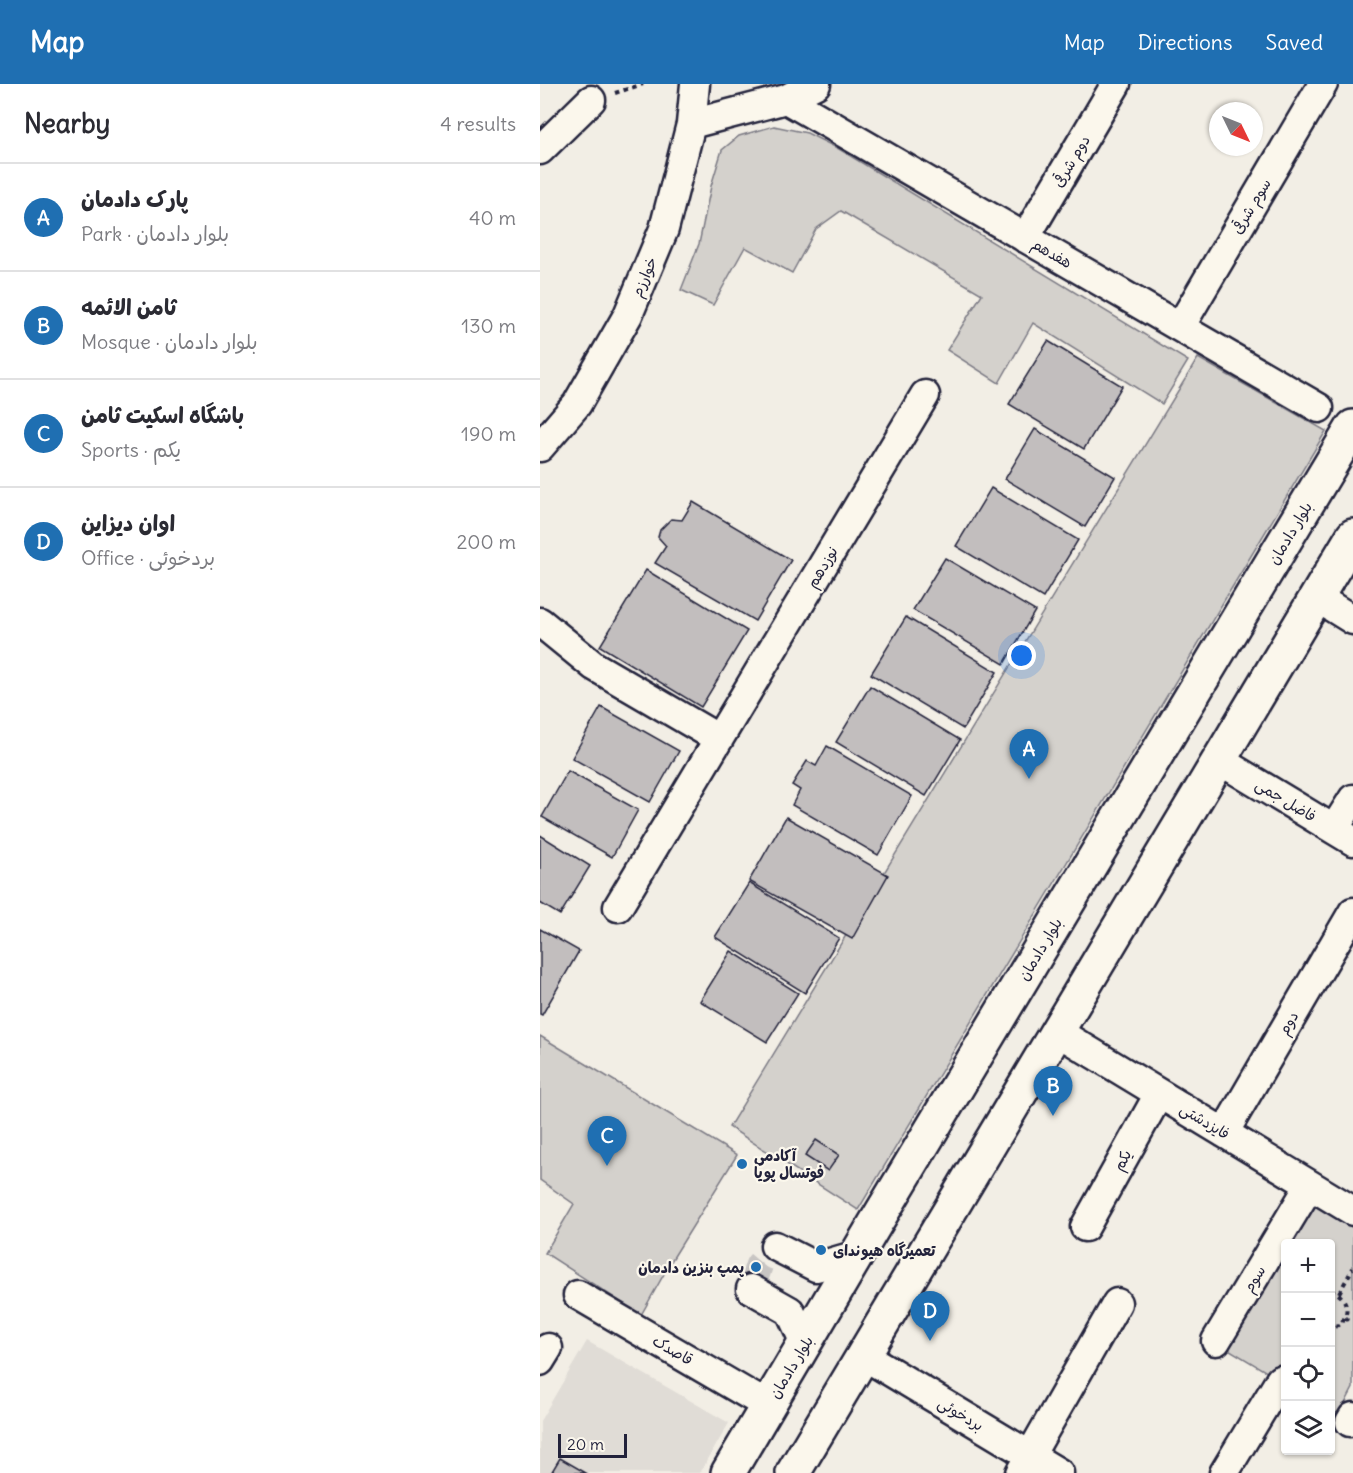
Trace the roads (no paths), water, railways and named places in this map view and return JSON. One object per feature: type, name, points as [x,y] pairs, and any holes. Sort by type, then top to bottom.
[{"type":"main road","name":"بلوار دادمان","points":[[728,1473],[1353,427]]},
{"type":"main road","points":[[793,1473],[1353,536]]},
{"type":"street","name":"خوارزم","points":[[540,447],[577,404],[628,315],[664,229],[691,124],[695,84]]},
{"type":"street","points":[[691,124],[786,99],[816,84]]},
{"type":"street","name":"دوم شرقی","points":[[1025,238],[1116,84]]},
{"type":"street","name":"سوم شرقی","points":[[1180,327],[1323,84]]},
{"type":"street","name":"هفدهم","points":[[786,99],[1319,408]]},
{"type":"street","points":[[540,150],[591,100]]},
{"type":"street","name":"نوزدهم","points":[[618,907],[925,395]]},
{"type":"street","points":[[1316,597],[1353,620]]},
{"type":"street","points":[[540,622],[594,666],[719,739]]},
{"type":"street","name":"فاضل جمی","points":[[1219,760],[1344,835]]},
{"type":"street","points":[[1344,835],[1353,799]]},
{"type":"street","name":"دوم","points":[[1224,1133],[1353,912]]},
{"type":"street","name":"فایزدشتی","points":[[1056,1031],[1353,1211]]},
{"type":"street","name":"یکم","points":[[1085,1227],[1159,1094]]},
{"type":"street","name":"سوم","points":[[1215,1341],[1310,1185]]},
{"type":"street","points":[[775,1245],[816,1267],[857,1255]]},
{"type":"street","points":[[751,1289],[790,1311],[805,1343]]},
{"type":"street","name":"قاصدک","points":[[578,1295],[768,1406]]},
{"type":"street","points":[[1025,1464],[1117,1303]]},
{"type":"street","name":"بردخوئی","points":[[863,1355],[1025,1464],[1059,1473]]},
{"type":"street","points":[[1224,1473],[1280,1380]]},
{"type":"tunnel","points":[[751,1289],[759,1265],[775,1246]]},
{"type":"place","name":"پارک دادمان","points":[[1029,779]]},
{"type":"place","name":"ثامن الائمه","points":[[1053,1116]]},
{"type":"place","name":"آکادمی فوتسال پویا","points":[[742,1164]]},
{"type":"place","name":"باشگاه اسکیت ثامن","points":[[607,1166]]},
{"type":"place","name":"تعمیرگاه هیوندای","points":[[821,1250]]},
{"type":"place","name":"پمپ بنزین دادمان","points":[[756,1267]]},
{"type":"place","name":"اوان دیزاین","points":[[930,1341]]}]
